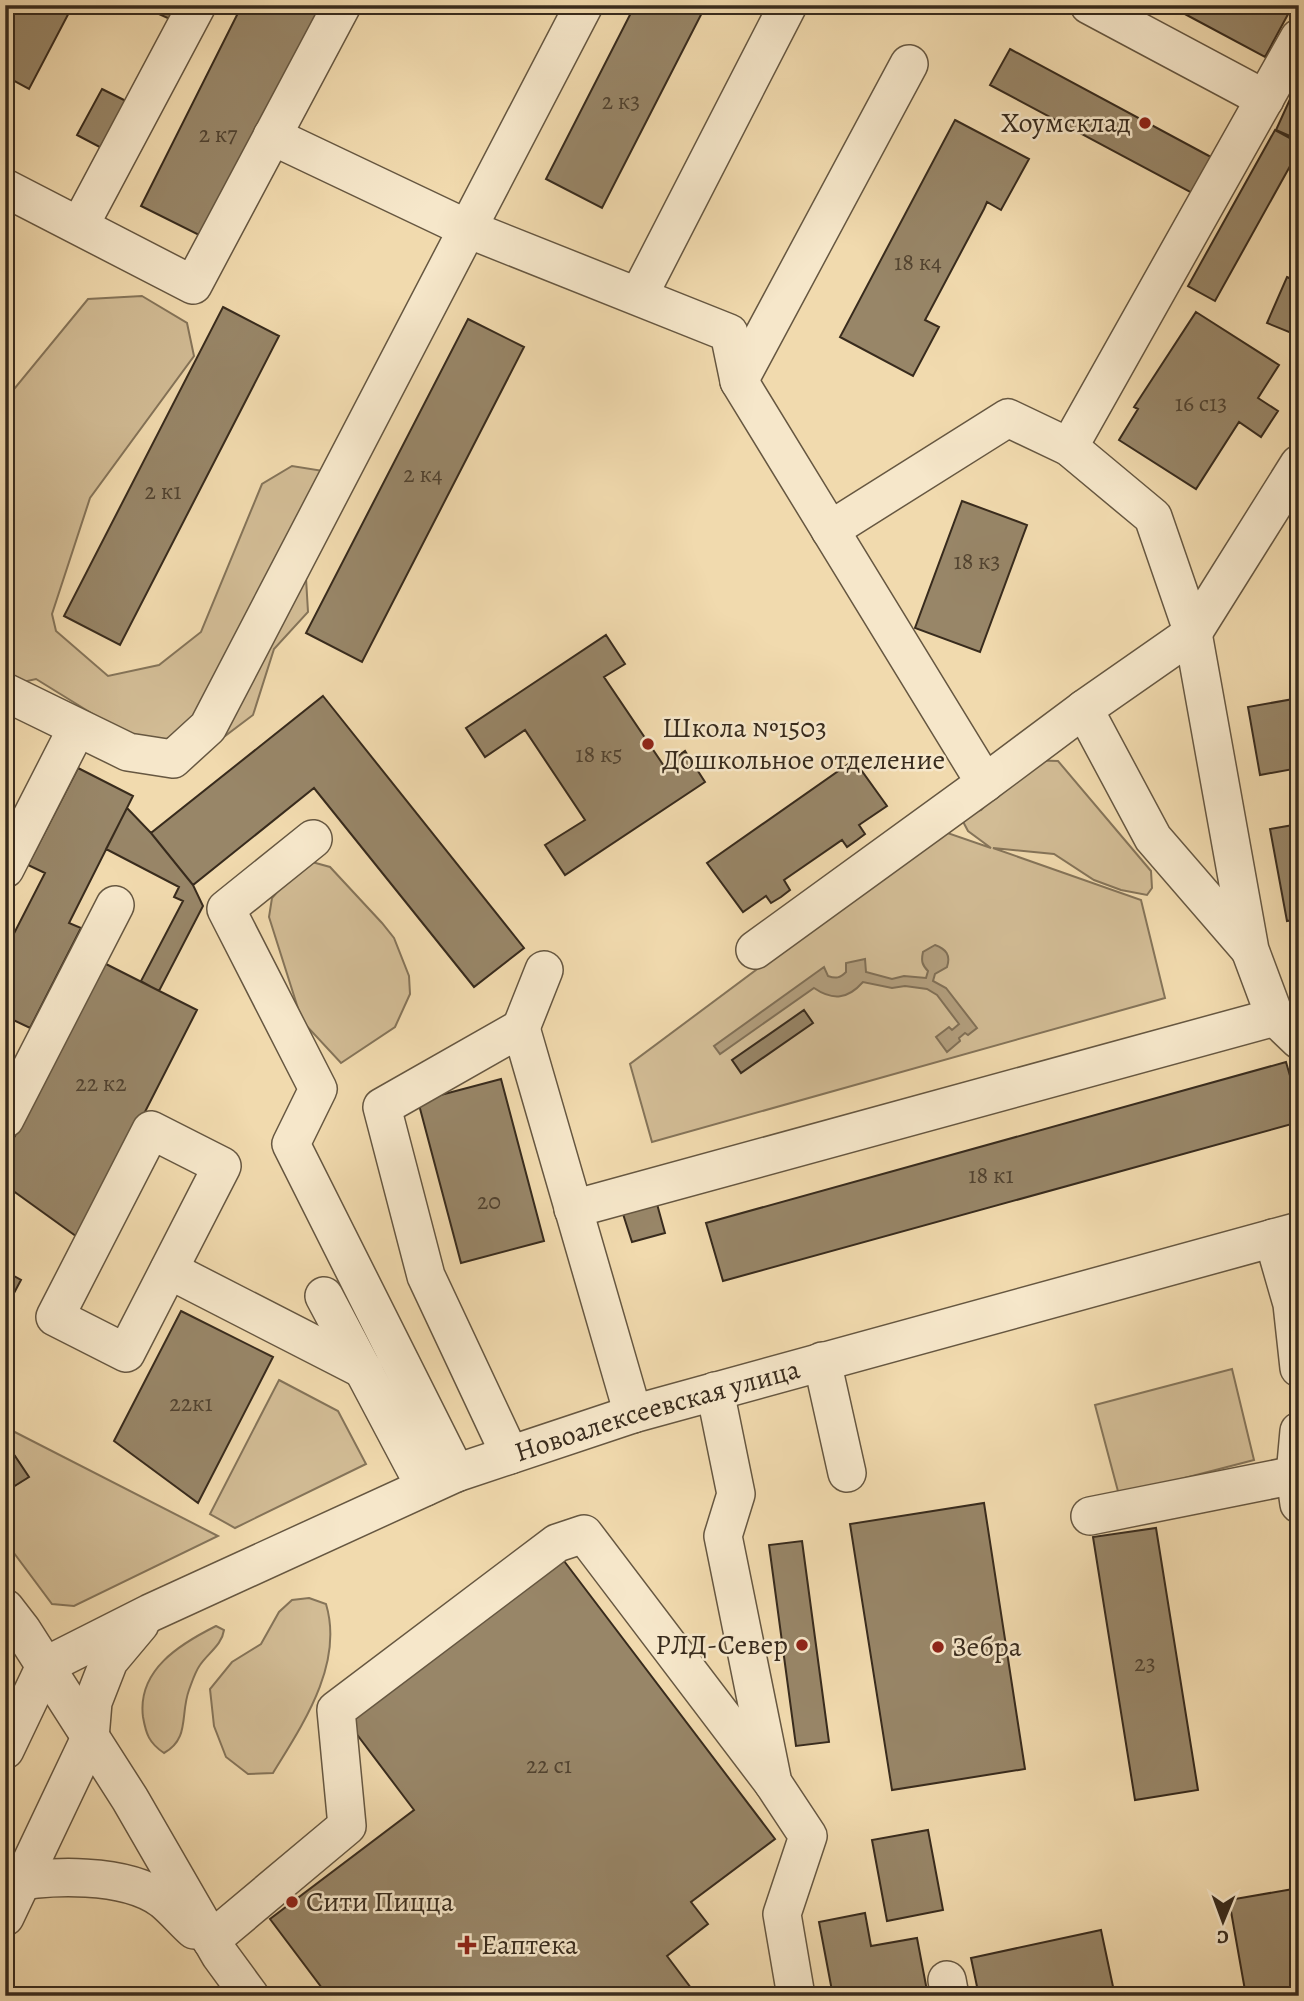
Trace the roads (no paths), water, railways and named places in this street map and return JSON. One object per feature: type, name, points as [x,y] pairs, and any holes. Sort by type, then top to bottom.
[{"type":"street","points":[[79,225],[197,5]]},
{"type":"street","points":[[5,188],[193,285],[342,5]]},
{"type":"street","points":[[5,692],[128,752],[173,759],[208,727],[584,5]]},
{"type":"street","points":[[639,295],[788,5]]},
{"type":"street","points":[[1089,5],[1265,99]]},
{"type":"street","points":[[1069,447],[1299,38]]},
{"type":"street","points":[[739,381],[909,64]]},
{"type":"street","points":[[272,135],[467,229],[639,295],[729,333],[739,381],[985,783]]},
{"type":"street","points":[[573,1209],[1287,1028],[1250,950],[1193,633],[1153,517],[1069,447],[1008,418],[830,530]]},
{"type":"street","points":[[755,950],[1084,709],[1193,633],[1299,464]]},
{"type":"street","points":[[1084,709],[1153,838],[1250,950]]},
{"type":"street","points":[[5,869],[77,727]]},
{"type":"street","points":[[313,839],[226,909],[318,1089],[291,1144],[440,1480]]},
{"type":"street","points":[[5,1119],[115,905]]},
{"type":"street","points":[[544,970],[521,1028],[633,1414]]},
{"type":"street","points":[[510,1455],[426,1276],[382,1107],[521,1028]]},
{"type":"street","points":[[151,1130],[222,1166],[169,1270],[126,1353],[55,1317],[69,1275],[151,1130]]},
{"type":"street","points":[[1286,1234],[1299,1368]]},
{"type":"street","name":"Новоалексеевская улица","points":[[45,1666],[150,1613],[440,1480],[510,1455],[633,1414],[1286,1234]]},
{"type":"street","points":[[169,1270],[364,1370]]},
{"type":"street","points":[[324,1296],[364,1370],[440,1480]]},
{"type":"street","points":[[822,1362],[847,1473]]},
{"type":"street","points":[[715,1391],[736,1494],[723,1535],[773,1783]]},
{"type":"street","points":[[1090,1516],[1297,1489],[1299,1432]]},
{"type":"street","points":[[215,1947],[347,1826],[336,1710],[557,1543],[584,1534],[773,1783],[808,1836],[782,1914],[796,1996]]},
{"type":"street","points":[[5,1608],[130,1799],[215,1947],[250,1996]]},
{"type":"street","points":[[5,1917],[14,1882],[109,1661],[150,1613]]},
{"type":"street","points":[[5,1749],[45,1666]]},
{"type":"street","points":[[21,1717],[38,1705],[57,1703],[82,1725]]},
{"type":"street","points":[[14,1882],[75,1878],[110,1881],[140,1888],[162,1900],[215,1947]]},
{"type":"place","name":"Хоумсклад","points":[[1145,123]]},
{"type":"place","name":"Школа №1503 Дошкольное отделение","points":[[648,744]]},
{"type":"place","name":"РЛД-Север","points":[[802,1645]]},
{"type":"place","name":"Зебра","points":[[938,1647]]},
{"type":"place","name":"Сити Пицца","points":[[292,1902]]},
{"type":"place","name":"Еаптека","points":[[467,1945]]}]
